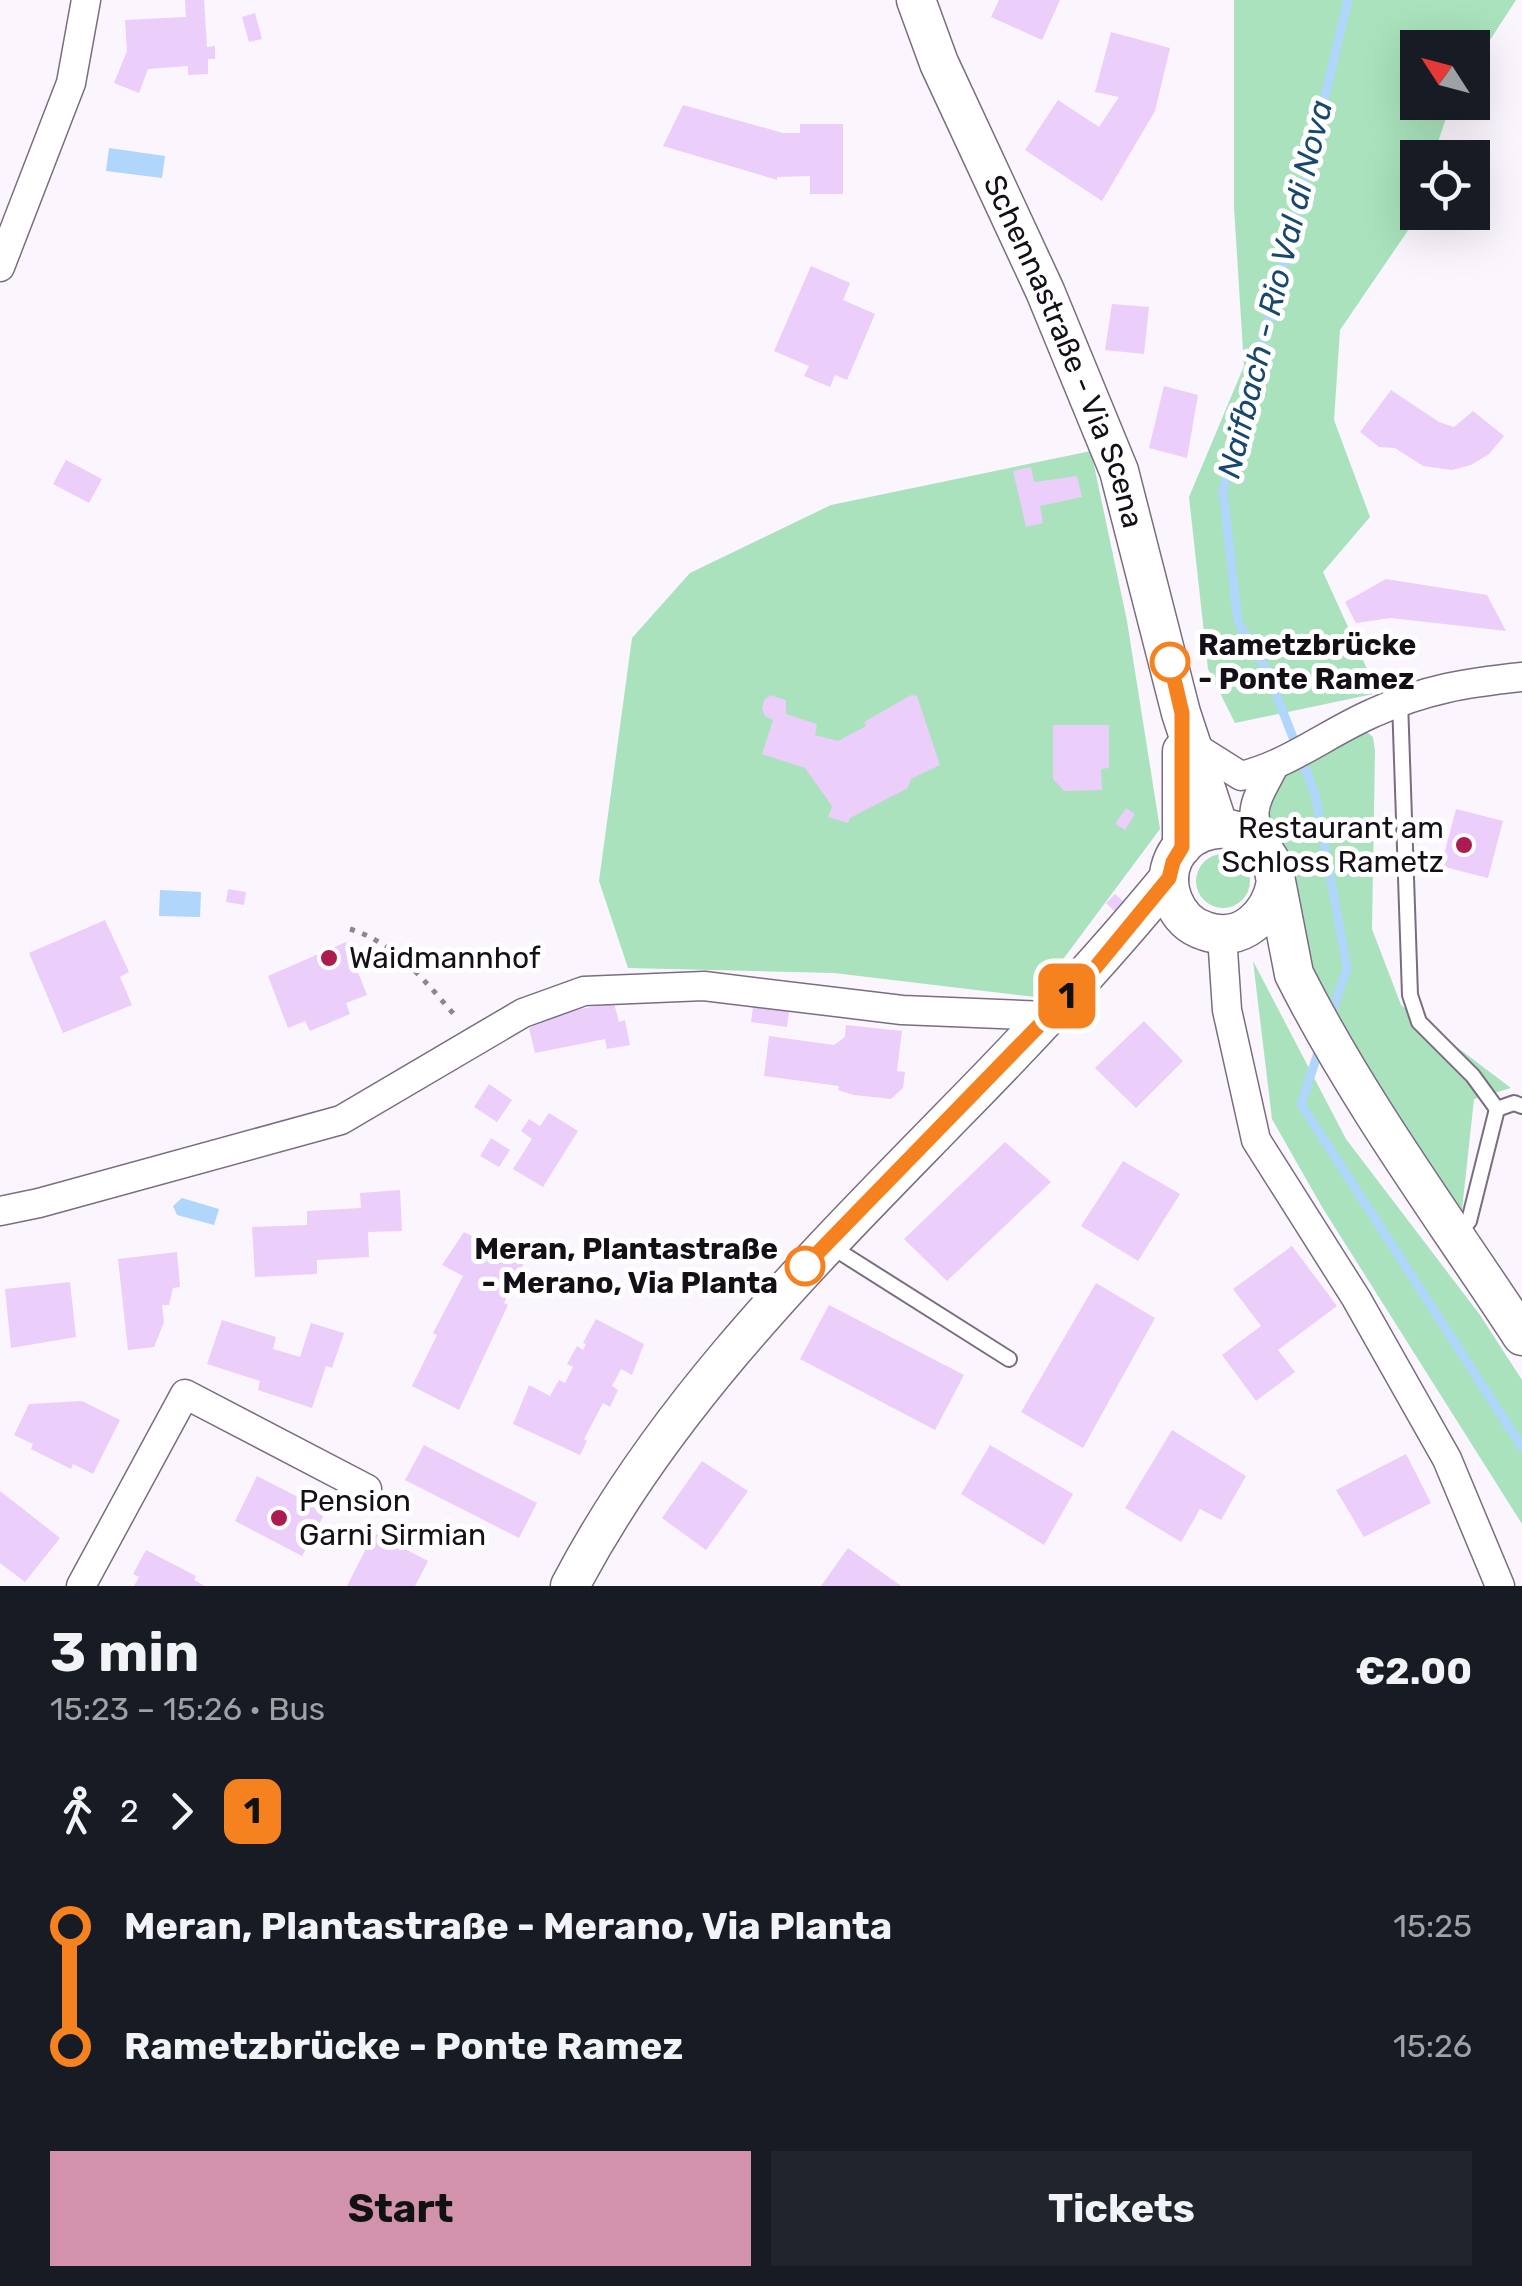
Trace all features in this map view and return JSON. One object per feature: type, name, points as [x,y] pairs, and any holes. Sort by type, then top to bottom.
[{"type":"main road","name":"Schennastraße - Via Scena","points":[[916,0],[938,63],[1045,290],[1119,471],[1218,828]]},
{"type":"main road","name":"Schennastraße - Via Scena","points":[[1176,862],[1188,730]]},
{"type":"main road","points":[[570,1586],[642,1468],[697,1392],[827,1244],[1095,968],[1202,832],[1218,828],[1247,834],[1271,867],[1298,982]]},
{"type":"main road","points":[[1176,862],[1176,908],[1219,932],[1266,947],[1298,982],[1352,1080],[1522,1336]]},
{"type":"main road","points":[[1095,968],[1170,930],[1219,932],[1265,913],[1271,867]]},
{"type":"street","points":[[0,267],[71,83],[86,0]]},
{"type":"street","points":[[1218,828],[1223,802],[1241,776],[1273,768],[1400,701],[1450,685],[1522,677]]},
{"type":"street","points":[[1188,730],[1241,776]]},
{"type":"street","points":[[1271,867],[1252,823],[1257,799],[1273,768]]},
{"type":"street","points":[[1219,932],[1227,1010],[1256,1140],[1356,1298],[1448,1459],[1500,1586]]},
{"type":"street","points":[[0,1211],[341,1120],[523,1012],[584,990],[704,986],[902,1010],[1046,1016]]},
{"type":"street","points":[[81,1586],[185,1394],[367,1490]]},
{"type":"lane","points":[[1400,701],[1410,995],[1420,1022],[1473,1076],[1497,1109],[1470,1221],[1457,1237]]},
{"type":"lane","points":[[1497,1109],[1514,1103],[1522,1106]]},
{"type":"lane","points":[[827,1244],[1009,1359]]},
{"type":"path","points":[[350,928],[373,936],[426,981],[475,1039]]},
{"type":"green space","points":[[1234,0],[1516,0],[1490,40],[1490,30],[1400,30],[1400,120],[1445,120],[1439,140],[1400,140],[1400,230],[1408,230],[1340,330],[1334,420],[1370,517],[1323,572],[1378,693],[1235,723],[1208,669],[1189,497],[1244,366],[1234,207]]},
{"type":"green space","points":[[1091,451],[1127,621],[1160,829],[1035,997],[834,973],[628,968],[599,881],[632,638],[690,573],[831,505]]},
{"type":"green space","points":[[1367,732],[1373,737],[1375,751],[1372,929],[1401,1005],[1511,1088],[1474,1099],[1461,1219],[1371,1075],[1303,954],[1261,815],[1271,789],[1290,771]]},
{"type":"green space","points":[[1223,854],[1242,862],[1250,881],[1242,900],[1223,908],[1204,900],[1196,881],[1204,862]]},
{"type":"green space","points":[[1253,961],[1346,1139],[1480,1315],[1522,1380],[1522,1524],[1322,1207],[1272,1119]]},
{"type":"water","points":[[109,148],[165,156],[162,178],[106,171]]},
{"type":"water","points":[[160,890],[201,892],[200,917],[159,916]]},
{"type":"water","points":[[182,1198],[219,1209],[214,1225],[177,1215],[173,1206]]},
{"type":"building","points":[[185,0],[204,0],[207,47],[215,46],[215,59],[208,59],[208,74],[188,75],[188,66],[148,69],[139,93],[114,83],[127,51],[125,20],[186,17]]},
{"type":"building","points":[[999,0],[1060,0],[1042,40],[991,17]]},
{"type":"building","points":[[255,13],[262,39],[249,42],[242,17]]},
{"type":"building","points":[[1111,32],[1170,48],[1155,111],[1102,201],[1025,150],[1058,100],[1099,127],[1119,97],[1095,92]]},
{"type":"building","points":[[683,105],[783,133],[800,133],[800,124],[843,124],[843,194],[810,194],[810,176],[777,180],[663,146]]},
{"type":"building","points":[[811,266],[850,283],[843,300],[875,314],[847,380],[835,375],[830,387],[804,376],[809,366],[774,351]]},
{"type":"building","points":[[1112,304],[1149,307],[1144,354],[1105,350]]},
{"type":"building","points":[[1164,386],[1198,395],[1187,458],[1149,448]]},
{"type":"building","points":[[1391,390],[1439,422],[1454,427],[1473,411],[1504,436],[1489,454],[1471,465],[1452,470],[1423,466],[1395,448],[1379,447],[1360,432]]},
{"type":"building","points":[[66,460],[102,479],[89,503],[53,484]]},
{"type":"building","points":[[1031,467],[1034,482],[1077,476],[1082,497],[1040,506],[1043,523],[1026,527],[1013,471]]},
{"type":"building","points":[[1386,579],[1487,595],[1506,631],[1391,618],[1356,623],[1345,602]]},
{"type":"building","points":[[770,695],[786,700],[786,714],[817,724],[815,735],[838,741],[911,695],[917,696],[940,765],[911,779],[908,788],[850,818],[848,823],[828,817],[832,806],[805,768],[762,754],[773,720],[765,716],[762,708]]},
{"type":"building","points":[[1053,725],[1109,725],[1109,768],[1101,769],[1102,790],[1064,791],[1053,779]]},
{"type":"building","points":[[1126,808],[1135,814],[1125,830],[1115,824]]},
{"type":"building","points":[[1456,809],[1503,821],[1488,878],[1441,866]]},
{"type":"building","points":[[228,889],[246,892],[244,905],[226,902]]},
{"type":"building","points":[[1115,894],[1124,902],[1115,912],[1106,903]]},
{"type":"building","points":[[105,920],[129,972],[120,977],[132,1005],[63,1033],[29,953]]},
{"type":"building","points":[[346,942],[367,995],[346,1003],[350,1014],[310,1031],[305,1021],[288,1028],[268,976]]},
{"type":"building","points":[[754,1000],[790,1003],[787,1027],[751,1022]]},
{"type":"building","points":[[614,1003],[619,1022],[625,1020],[630,1045],[607,1049],[605,1039],[535,1053],[529,1028],[569,1011]]},
{"type":"building","points":[[1144,1021],[1183,1061],[1136,1108],[1095,1068]]},
{"type":"building","points":[[846,1025],[902,1031],[897,1071],[905,1072],[903,1088],[891,1099],[854,1095],[838,1090],[839,1086],[764,1076],[769,1036],[834,1045],[845,1037]]},
{"type":"building","points":[[489,1084],[512,1100],[497,1122],[474,1107]]},
{"type":"building","points":[[549,1113],[578,1131],[543,1187],[513,1169],[532,1139],[521,1131],[529,1119],[540,1126]]},
{"type":"building","points":[[491,1138],[510,1150],[499,1167],[480,1156]]},
{"type":"building","points":[[1005,1142],[1051,1182],[947,1281],[904,1239]]},
{"type":"building","points":[[1123,1161],[1180,1194],[1138,1261],[1081,1226]]},
{"type":"building","points":[[400,1190],[402,1231],[368,1232],[369,1257],[317,1260],[317,1274],[255,1277],[252,1227],[307,1225],[307,1211],[361,1208],[360,1193]]},
{"type":"building","points":[[464,1232],[524,1263],[459,1410],[412,1386],[437,1335],[433,1333],[463,1276],[442,1265]]},
{"type":"building","points":[[1292,1246],[1337,1306],[1278,1350],[1295,1372],[1256,1401],[1222,1355],[1261,1326],[1233,1289]]},
{"type":"building","points":[[177,1252],[180,1287],[173,1288],[169,1305],[162,1305],[164,1322],[154,1347],[128,1350],[118,1259]]},
{"type":"building","points":[[70,1282],[76,1337],[11,1348],[5,1289]]},
{"type":"building","points":[[1096,1283],[1155,1318],[1083,1448],[1021,1412]]},
{"type":"building","points":[[829,1305],[964,1375],[935,1430],[800,1359]]},
{"type":"building","points":[[596,1319],[644,1344],[632,1375],[621,1369],[612,1386],[618,1390],[610,1407],[603,1403],[580,1455],[513,1424],[529,1385],[550,1396],[559,1380],[565,1383],[573,1367],[567,1364],[577,1346],[583,1350]]},
{"type":"building","points":[[222,1320],[276,1337],[273,1349],[300,1357],[311,1323],[344,1333],[332,1368],[326,1366],[312,1408],[258,1390],[260,1381],[207,1364]]},
{"type":"building","points":[[82,1401],[120,1420],[93,1474],[73,1464],[71,1469],[31,1449],[33,1444],[14,1435],[29,1404]]},
{"type":"building","points":[[1172,1430],[1246,1476],[1221,1520],[1200,1509],[1181,1542],[1125,1508]]},
{"type":"building","points":[[424,1445],[537,1503],[519,1538],[405,1480]]},
{"type":"building","points":[[990,1445],[1073,1494],[1044,1545],[961,1494]]},
{"type":"building","points":[[1406,1454],[1431,1503],[1364,1537],[1336,1490]]},
{"type":"building","points":[[702,1461],[748,1491],[706,1550],[662,1518]]},
{"type":"building","name":"Pension Garni Sirmian","points":[[257,1476],[299,1495],[324,1515],[302,1556],[235,1521]]},
{"type":"building","points":[[0,1491],[60,1538],[25,1582],[0,1563]]},
{"type":"building","points":[[374,1533],[428,1561],[415,1586],[347,1586]]},
{"type":"building","points":[[848,1548],[901,1586],[821,1586]]},
{"type":"building","points":[[146,1550],[196,1576],[194,1580],[205,1586],[134,1586],[139,1577],[133,1574]]},
{"type":"waterway","name":"Naifbach - Rio Val di Nova","points":[[1330,1018],[1347,968],[1315,794],[1267,671],[1238,622],[1223,491],[1348,0]]},
{"type":"waterway","name":"Naifbach - Rio Val di Nova","points":[[1320,1047],[1301,1104],[1522,1447]]},
{"type":"bus line","name":"1","points":[[805,1266],[1095,968],[1169,878],[1182,847],[1182,713],[1170,662]]},
{"type":"place","name":"Rametzbrücke - Ponte Ramez","points":[[1170,662]]},
{"type":"place","name":"Restaurant am Schloss Rametz","points":[[1464,845]]},
{"type":"place","name":"Waidmannhof","points":[[329,958]]},
{"type":"place","name":"Meran, Plantastraße - Merano, Via Planta","points":[[805,1266]]},
{"type":"place","name":"Pension Garni Sirmian","points":[[279,1518]]}]
